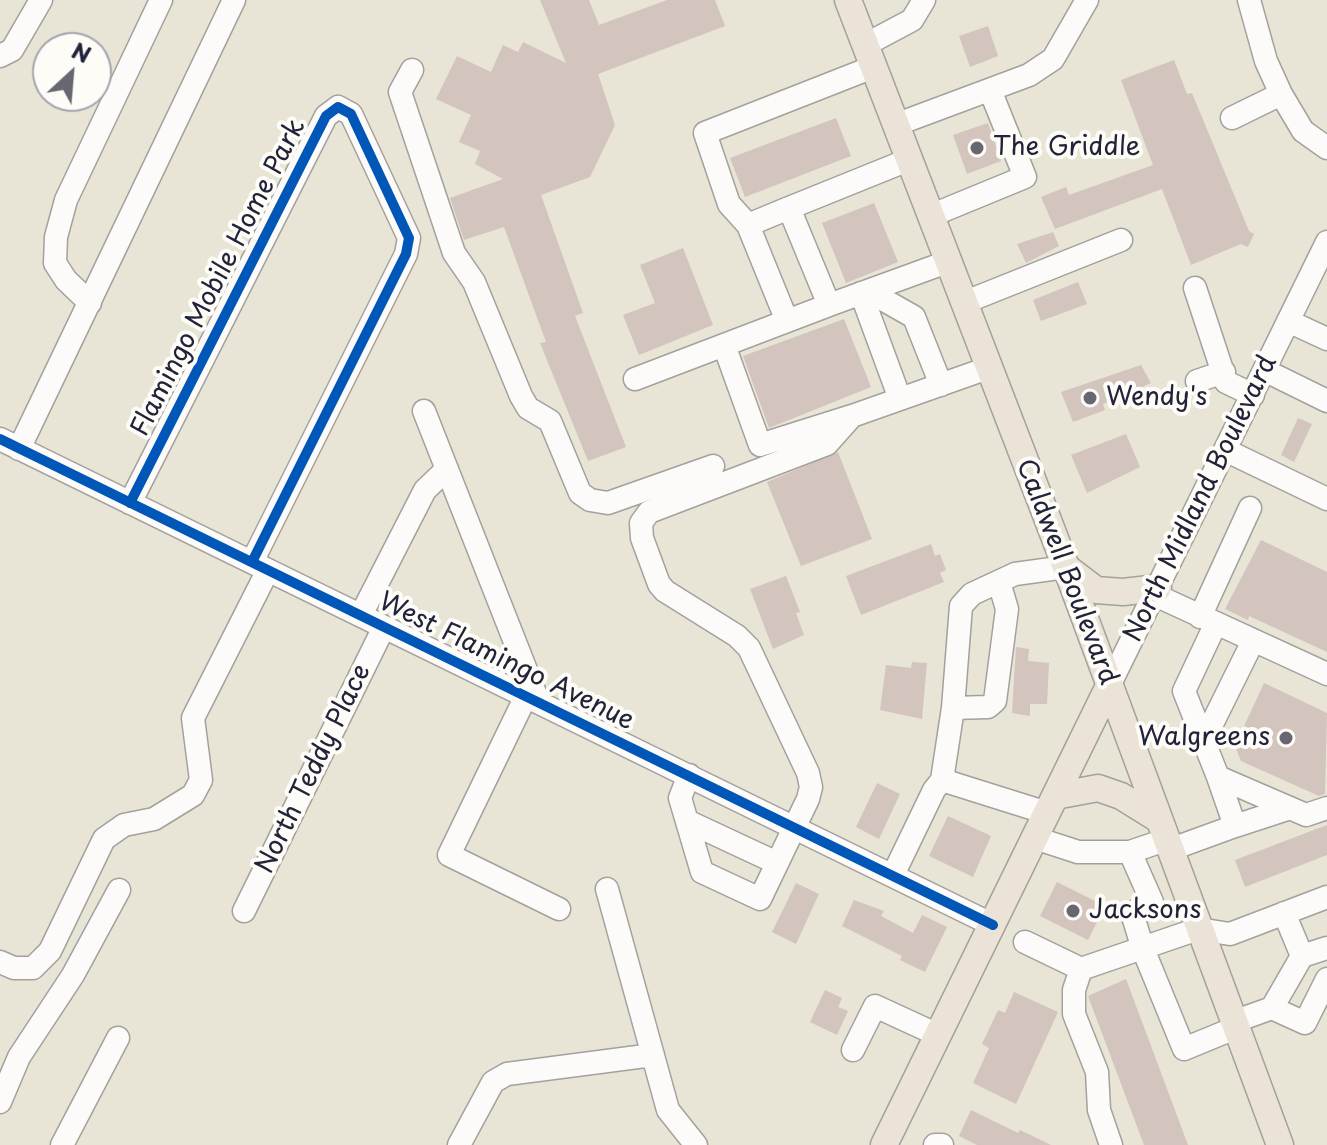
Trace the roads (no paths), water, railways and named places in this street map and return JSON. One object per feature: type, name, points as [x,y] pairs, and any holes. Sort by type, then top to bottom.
[{"type":"main road","name":"Caldwell Boulevard","points":[[848,0],[1066,567],[1280,1145]]},
{"type":"main road","points":[[1066,567],[1096,590],[1156,591]]},
{"type":"main road","name":"North Midland Boulevard","points":[[884,1145],[1109,686]]},
{"type":"main road","points":[[1051,805],[1098,788],[1121,796],[1164,836]]},
{"type":"street","points":[[6,53],[41,0]]},
{"type":"street","points":[[90,303],[66,280],[55,263],[56,237],[66,200],[161,0]]},
{"type":"street","points":[[10,444],[90,303],[234,0]]},
{"type":"street","points":[[787,321],[748,225],[729,204],[705,133],[869,56],[908,10],[924,0]]},
{"type":"street","points":[[895,125],[1029,75],[1053,59],[1087,0]]},
{"type":"street","points":[[1249,0],[1266,61],[1281,94],[1303,131],[1327,148]]},
{"type":"street","points":[[412,70],[400,92],[454,253],[474,282],[521,396],[528,408],[550,421],[580,493],[590,500],[608,503],[713,466]]},
{"type":"street","points":[[930,216],[1025,177],[990,90]]},
{"type":"street","points":[[1232,118],[1281,94]]},
{"type":"street","name":"Flamingo Mobile Home Park","points":[[130,503],[326,116],[338,107],[351,114],[409,238],[406,254],[260,566]]},
{"type":"street","points":[[748,225],[908,160]]},
{"type":"street","points":[[789,208],[829,305]]},
{"type":"street","points":[[963,303],[1121,240]]},
{"type":"street","name":"North Midland Boulevard","points":[[1109,686],[1327,242]]},
{"type":"street","points":[[635,379],[947,262]]},
{"type":"street","points":[[1195,288],[1226,382],[1253,395]]},
{"type":"street","points":[[864,292],[914,317],[941,385]]},
{"type":"street","points":[[864,292],[900,399]]},
{"type":"street","points":[[1288,321],[1327,339]]},
{"type":"street","points":[[724,345],[760,445],[988,368]]},
{"type":"street","points":[[1264,370],[1327,401]]},
{"type":"street","points":[[1197,381],[1224,372]]},
{"type":"street","points":[[424,411],[532,699],[449,855],[559,909]]},
{"type":"street","points":[[689,775],[680,798],[702,872],[760,899],[811,787],[755,660],[737,636],[665,591],[642,538],[641,523],[649,512],[827,444],[852,416]]},
{"type":"street","name":"West Flamingo Avenue","points":[[10,444],[993,925]]},
{"type":"street","points":[[1225,450],[1327,499]]},
{"type":"street","points":[[361,615],[425,490],[447,469]]},
{"type":"street","points":[[1235,826],[1184,691],[1250,508]]},
{"type":"street","points":[[0,962],[14,968],[33,968],[50,951],[104,839],[124,825],[154,819],[193,795],[201,780],[193,718],[260,566]]},
{"type":"street","points":[[893,875],[934,790],[942,780],[953,708],[961,606],[972,594],[1015,574],[1066,567]]},
{"type":"street","points":[[953,708],[988,707],[995,701],[1007,609],[999,582]]},
{"type":"street","points":[[1156,591],[1208,620],[1327,674]]},
{"type":"street","name":"North Teddy Place","points":[[244,911],[384,627]]},
{"type":"street","points":[[1204,740],[1253,641]]},
{"type":"street","points":[[1218,777],[1306,815],[1327,808]]},
{"type":"street","points":[[942,780],[1051,805]]},
{"type":"street","points":[[1035,838],[1078,852],[1130,852],[1164,836],[1235,826],[1290,808]]},
{"type":"street","points":[[687,821],[777,863]]},
{"type":"street","points":[[1130,852],[1152,902],[1132,913],[1143,949],[1184,1049],[1272,1008],[1302,956],[1327,948]]},
{"type":"street","points":[[1148,892],[1180,881]]},
{"type":"street","points":[[607,889],[668,1110],[696,1145]]},
{"type":"street","points":[[0,1102],[19,1057],[59,999],[119,890]]},
{"type":"street","points":[[1025,942],[1081,969],[1198,929],[1230,934],[1327,897]]},
{"type":"street","points":[[1284,913],[1302,956]]},
{"type":"street","points":[[1081,969],[1074,990],[1074,1014],[1097,1072],[1099,1110],[1111,1145]]},
{"type":"street","points":[[1272,1008],[1305,1023],[1327,979]]},
{"type":"street","points":[[853,1050],[875,1006],[938,1035]]},
{"type":"street","points":[[62,1145],[118,1038]]},
{"type":"street","points":[[459,1145],[493,1082],[507,1074],[653,1055]]},
{"type":"street","points":[[935,1145],[942,1145]]},
{"type":"place","name":"The Griddle","points":[[977,148]]},
{"type":"place","name":"Wendy's","points":[[1090,398]]},
{"type":"place","name":"Walgreens","points":[[1286,738]]},
{"type":"place","name":"Jacksons","points":[[1073,911]]}]
